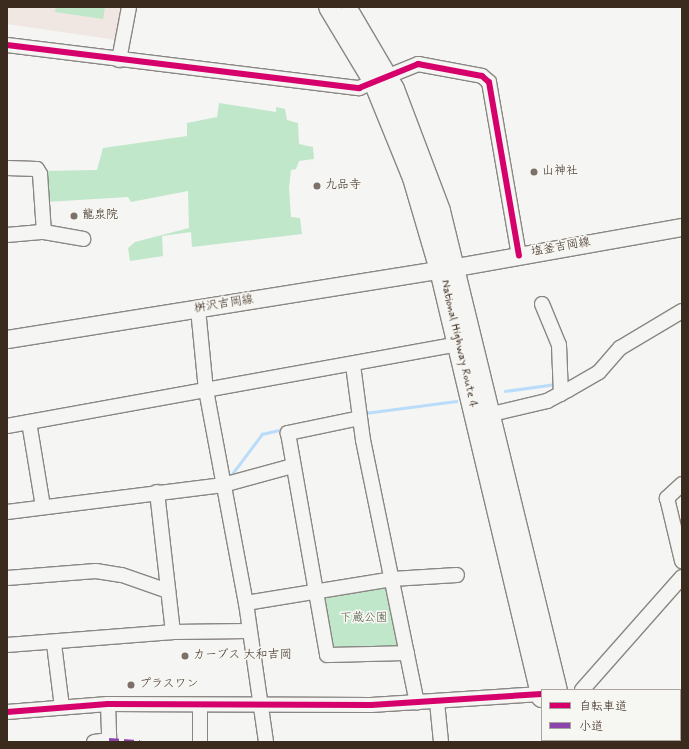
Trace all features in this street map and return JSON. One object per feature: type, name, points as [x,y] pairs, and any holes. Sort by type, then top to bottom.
[{"type":"highway","name":"National Highway Route 4","points":[[329,7],[381,79]]},
{"type":"highway","name":"National Highway Route 4","points":[[346,7],[381,79],[413,178],[447,269],[492,414],[545,689]]},
{"type":"highway","name":"National Highway Route 4","points":[[447,269],[457,344],[545,689]]},
{"type":"main road","name":"塩釜吉岡線","points":[[447,269],[682,227]]},
{"type":"main road","name":"桝沢吉岡線","points":[[7,339],[447,269]]},
{"type":"street","points":[[119,60],[129,7]]},
{"type":"street","points":[[7,45],[119,60],[359,88],[418,64],[474,73],[488,82],[519,255]]},
{"type":"street","points":[[7,168],[37,169],[40,174],[44,232]]},
{"type":"street","points":[[7,235],[44,232],[83,239]]},
{"type":"street","points":[[542,304],[559,345],[561,394]]},
{"type":"street","points":[[198,309],[206,390],[246,603],[248,631],[262,705],[266,742]]},
{"type":"street","points":[[492,414],[518,410],[561,394],[598,372],[620,348],[682,311]]},
{"type":"street","points":[[7,426],[352,365],[457,344]]},
{"type":"street","points":[[352,365],[360,414],[417,703]]},
{"type":"street","points":[[360,414],[288,433],[292,466],[327,655],[407,653]]},
{"type":"street","points":[[29,422],[43,503]]},
{"type":"street","points":[[7,512],[43,503],[157,492],[222,481],[292,466]]},
{"type":"street","points":[[682,484],[667,498],[682,560]]},
{"type":"street","points":[[157,492],[173,632]]},
{"type":"street","points":[[7,578],[96,571],[122,575],[168,591]]},
{"type":"street","points":[[246,603],[315,590],[392,579],[457,576]]},
{"type":"street","points":[[583,689],[682,577]]},
{"type":"street","points":[[7,645],[54,644],[173,632],[248,631]]},
{"type":"street","points":[[54,644],[62,707]]},
{"type":"street","points":[[7,712],[108,704],[262,705],[417,703],[541,694]]},
{"type":"street","points":[[437,702],[441,742]]},
{"type":"street","points":[[94,742],[109,741],[108,704]]},
{"type":"street","points":[[200,705],[200,742]]},
{"type":"shaded area","points":[[7,7],[122,7],[116,40],[7,24]]},
{"type":"green space","points":[[56,7],[105,7],[103,19],[55,12]]},
{"type":"green space","points":[[219,103],[276,112],[276,107],[285,109],[287,120],[298,123],[299,144],[313,147],[314,159],[299,161],[296,169],[291,170],[289,188],[291,217],[300,218],[302,234],[192,247],[191,232],[162,236],[163,256],[130,261],[128,248],[135,242],[189,228],[188,191],[131,202],[128,197],[46,202],[44,171],[97,170],[103,148],[187,136],[187,123],[217,117]]},
{"type":"green space","name":"下蔵公園","points":[[390,583],[401,649],[332,651],[324,594]]},
{"type":"waterway","points":[[588,371],[599,362]]},
{"type":"waterway","points":[[505,391],[556,384]]},
{"type":"waterway","points":[[365,413],[456,401]]},
{"type":"waterway","points":[[229,478],[262,434],[352,413]]},
{"type":"marked path","points":[[109,740],[140,742]]},
{"type":"cycle path","points":[[7,45],[359,88],[418,64],[482,76],[489,82],[519,255]]},
{"type":"cycle path","points":[[7,712],[108,704],[371,705],[541,694]]},
{"type":"place","name":"山神社","points":[[534,172]]},
{"type":"place","name":"九品寺","points":[[317,186]]},
{"type":"place","name":"龍泉院","points":[[74,216]]},
{"type":"place","name":"カーブス 大和吉岡","points":[[185,656]]},
{"type":"place","name":"プラスワン","points":[[131,685]]}]
